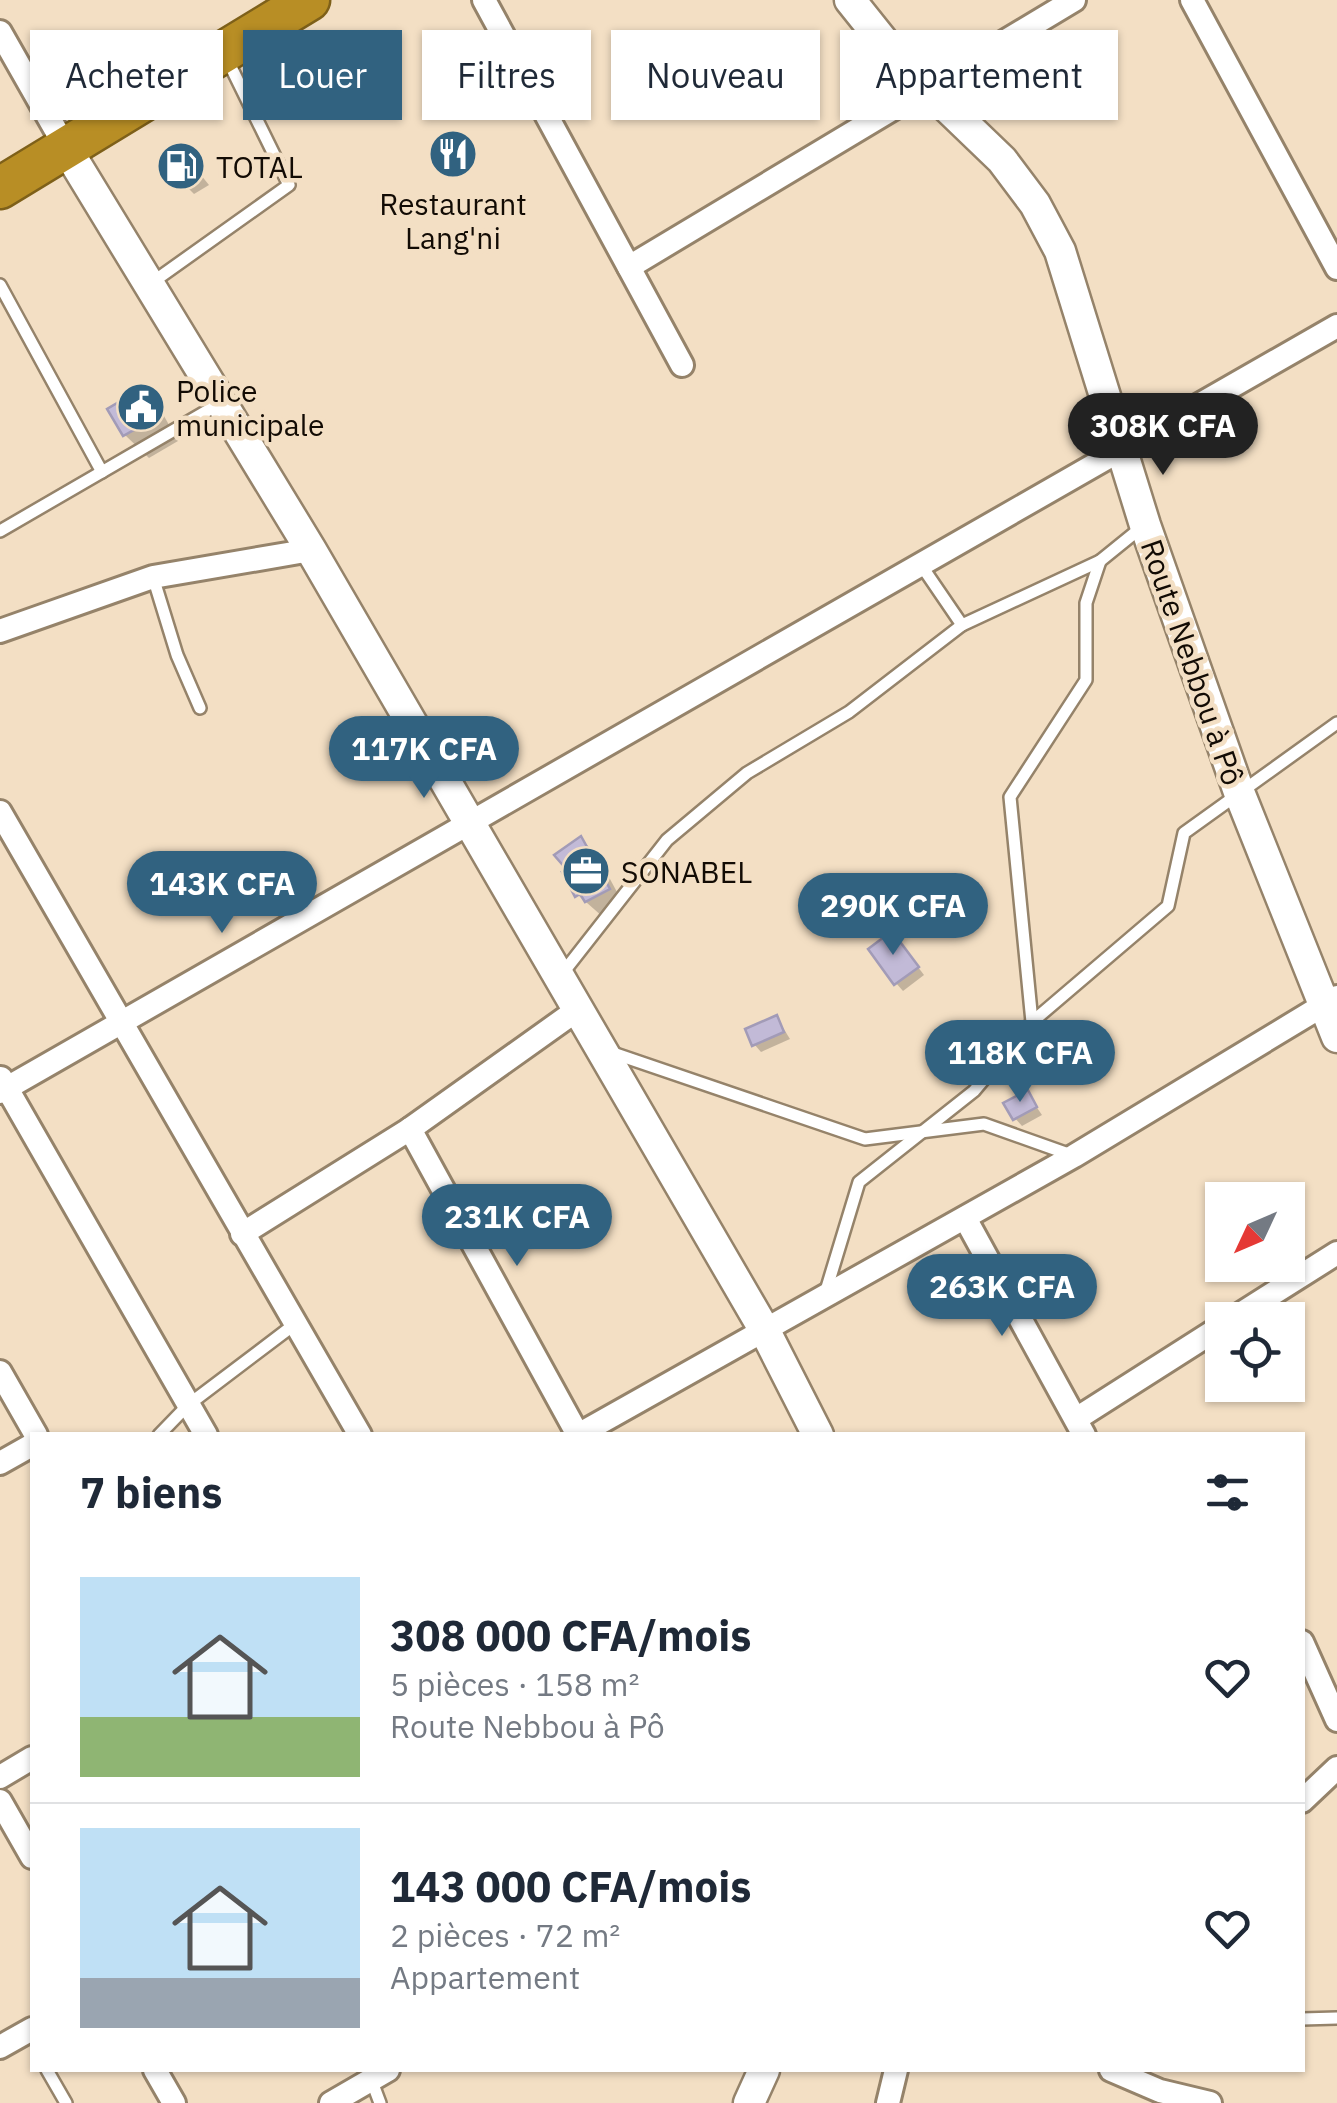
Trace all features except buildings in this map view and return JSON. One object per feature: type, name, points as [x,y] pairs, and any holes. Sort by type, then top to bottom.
[{"type":"highway","points":[[223,49],[309,0]]},
{"type":"highway","points":[[0,188],[111,120]]},
{"type":"street","points":[[484,0],[682,365]]},
{"type":"street","name":"Route Nebbou à Pô","points":[[850,0],[871,30]]},
{"type":"street","points":[[1023,30],[1074,0]]},
{"type":"street","points":[[1192,0],[1337,268]]},
{"type":"street","points":[[0,32],[147,287],[312,550],[471,822],[558,980],[765,1332],[816,1432]]},
{"type":"street","points":[[629,267],[872,120]]},
{"type":"street","name":"Route Nebbou à Pô","points":[[962,120],[1002,160],[1034,204],[1060,251],[1145,525],[1239,792],[1331,1000],[1337,1037]]},
{"type":"street","points":[[204,1432],[2,1085],[120,1025],[918,562],[1337,326]]},
{"type":"street","points":[[0,631],[153,577],[312,550]]},
{"type":"street","points":[[0,812],[358,1432]]},
{"type":"street","points":[[583,1432],[1074,1156],[1331,1000]]},
{"type":"street","points":[[242,1234],[410,1129],[577,1010]]},
{"type":"street","points":[[410,1129],[576,1432]]},
{"type":"street","points":[[965,1218],[1080,1427],[1205,1338]]},
{"type":"street","points":[[1259,1302],[1337,1252]]},
{"type":"street","points":[[0,1372],[34,1432]]},
{"type":"street","points":[[0,1463],[30,1446]]},
{"type":"street","points":[[1305,1649],[1337,1720]]},
{"type":"street","points":[[0,1777],[30,1759]]},
{"type":"street","points":[[1305,1798],[1337,1768]]},
{"type":"street","points":[[0,1801],[30,1854]]},
{"type":"street","points":[[0,2048],[30,2035]]},
{"type":"street","points":[[157,2072],[174,2103]]},
{"type":"street","points":[[749,2103],[763,2072]]},
{"type":"street","points":[[888,2103],[896,2072]]},
{"type":"street","points":[[1115,2072],[1166,2097],[1210,2103]]},
{"type":"street","points":[[331,2103],[376,2073]]},
{"type":"lane","points":[[147,287],[289,185],[223,52]]},
{"type":"lane","points":[[0,285],[102,472]]},
{"type":"lane","points":[[0,531],[222,402]]},
{"type":"lane","points":[[558,980],[668,840],[748,774],[848,712],[962,624],[1100,561],[1145,525]]},
{"type":"lane","points":[[1032,1022],[1010,797],[1086,680],[1086,604],[1100,561]]},
{"type":"lane","points":[[918,562],[962,624]]},
{"type":"lane","points":[[153,577],[177,655],[200,708]]},
{"type":"lane","points":[[823,1298],[858,1182],[974,1092],[1032,1022],[1168,906],[1184,834],[1337,723]]},
{"type":"lane","points":[[600,1048],[865,1139],[913,1136],[984,1124],[1074,1156]]},
{"type":"lane","points":[[161,1432],[188,1405],[295,1324]]},
{"type":"lane","points":[[1305,2019],[1337,2018]]},
{"type":"lane","points":[[48,2072],[66,2103]]},
{"type":"lane","points":[[376,2073],[380,2103]]},
{"type":"place","name":"Restaurant Lang'ni","points":[[453,154]]},
{"type":"place","name":"TOTAL","points":[[181,166]]},
{"type":"place","name":"Police municipale","points":[[141,407]]},
{"type":"place","name":"SONABEL","points":[[586,871]]}]
